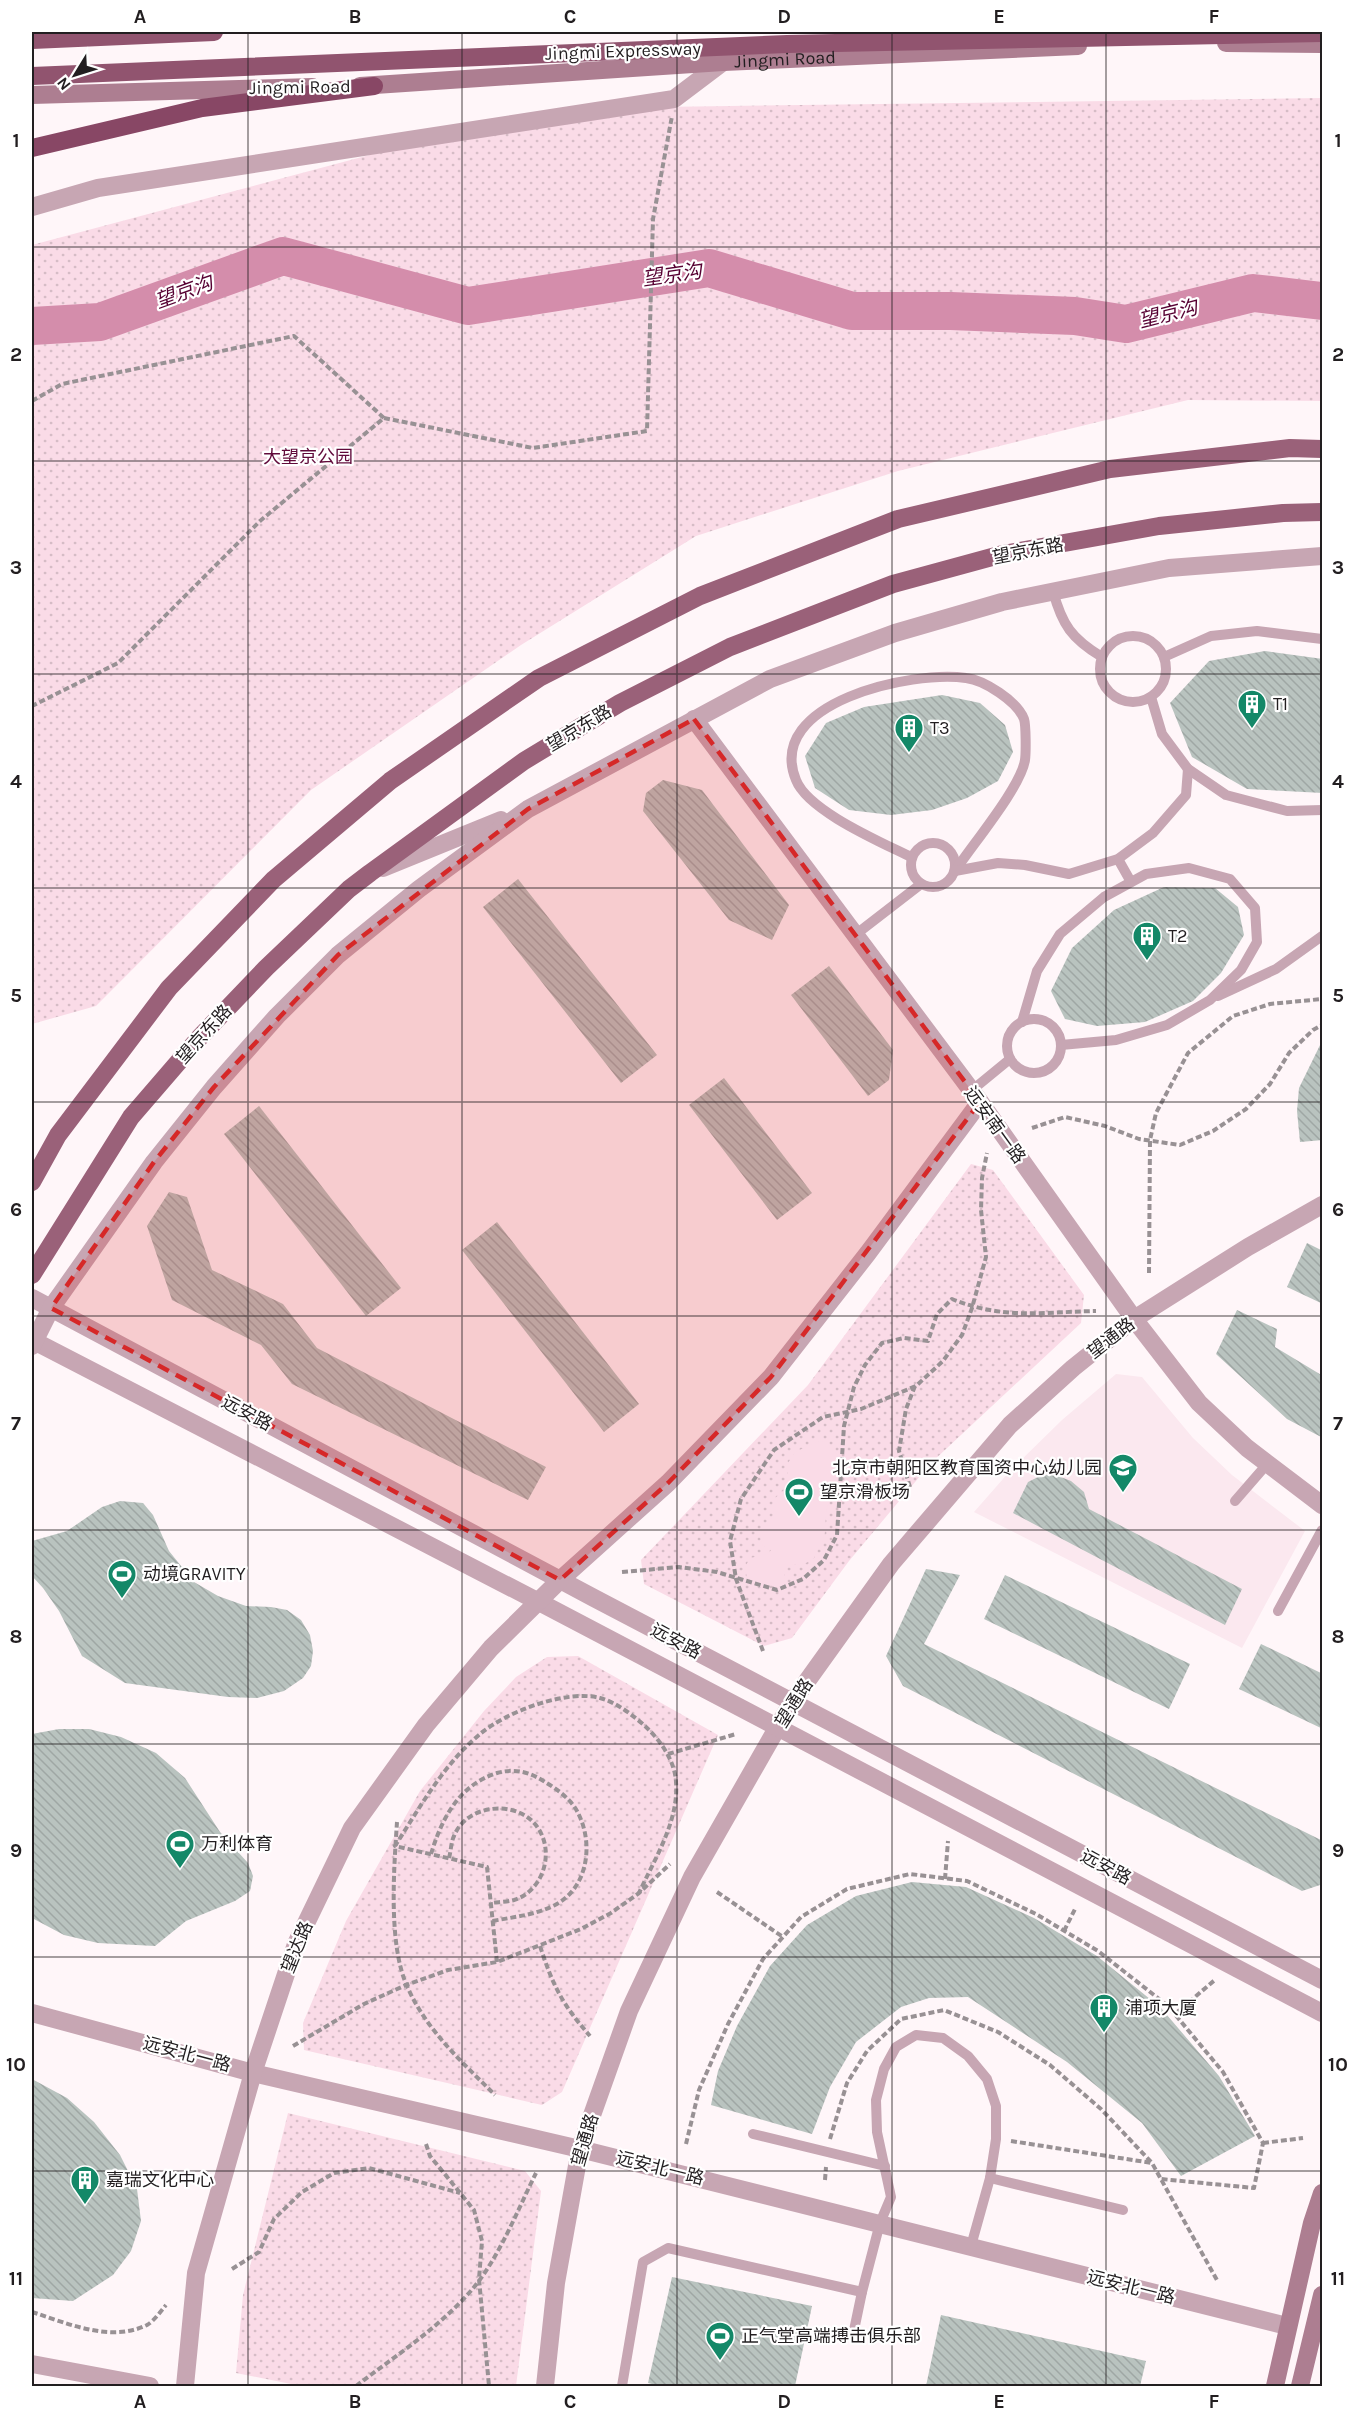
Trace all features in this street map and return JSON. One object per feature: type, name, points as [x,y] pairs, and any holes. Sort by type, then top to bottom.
[{"type":"highway","points":[[32,40],[214,32]]},
{"type":"highway","name":"Jingmi Expressway","points":[[32,76],[787,44],[1323,33]]},
{"type":"highway","points":[[32,148],[202,108],[374,86]]},
{"type":"main road","name":"Jingmi Road","points":[[32,94],[374,86],[723,62],[1170,43],[1323,44]]},
{"type":"main road","points":[[32,1182],[58,1135],[169,988],[274,879],[390,781],[539,678],[700,596],[898,519],[1110,469],[1290,448],[1323,449]]},
{"type":"main road","name":"望京东路","points":[[32,1275],[131,1117],[200,1037],[266,968],[349,889],[370,873],[524,761],[620,703],[730,647],[893,584],[1003,554],[1159,526],[1283,513],[1323,512]]},
{"type":"main road","points":[[1275,2386],[1312,2223],[1323,2193]]},
{"type":"main road","points":[[1300,2386],[1323,2295]]},
{"type":"street","points":[[32,207],[98,188],[674,99],[723,62]]},
{"type":"street","points":[[370,873],[528,809],[770,680],[895,633],[1002,602],[1169,568],[1323,556]]},
{"type":"street","name":"远安南一路","points":[[694,719],[976,1097],[1134,1319],[1199,1403],[1247,1448],[1323,1505]]},
{"type":"street","points":[[32,1342],[51,1308],[154,1162],[214,1087],[277,1016],[338,955],[419,888],[528,809]]},
{"type":"street","name":"望达路","points":[[185,2386],[196,2273],[253,2073],[296,1944],[352,1828],[426,1725],[491,1648],[560,1580],[668,1483],[771,1377],[868,1252],[976,1097]]},
{"type":"street","name":"望通路","points":[[545,2386],[556,2283],[580,2149],[629,2011],[692,1877],[792,1702],[891,1564],[1011,1425],[1073,1368],[1134,1319],[1248,1247],[1323,1205]]},
{"type":"street","name":"远安路","points":[[32,1298],[560,1580],[1323,1980]]},
{"type":"street","name":"远安路","points":[[32,1342],[539,1602],[1323,2013]]},
{"type":"street","name":"远安北一路","points":[[32,2013],[253,2073],[580,2149],[1287,2326]]},
{"type":"street","points":[[32,2364],[150,2386]]},
{"type":"lane","points":[[1053,591],[1067,630],[1083,646],[1102,657]]},
{"type":"lane","points":[[1164,657],[1211,636],[1257,631],[1323,639]]},
{"type":"lane","points":[[1127,636],[1139,636],[1149,640],[1164,657],[1166,669],[1164,680],[1159,690],[1151,697],[1142,701],[1121,700],[1112,695],[1101,678],[1102,657],[1116,640],[1127,636]]},
{"type":"lane","points":[[911,857],[811,802],[796,781],[790,756],[796,737],[818,713],[844,698],[885,685],[933,677],[969,678],[1006,696],[1024,719],[1025,760],[1015,786],[955,871],[947,882],[941,886],[921,885],[911,872],[911,857],[921,845],[936,843],[950,850],[955,863],[955,871]]},
{"type":"lane","points":[[1151,697],[1162,734],[1188,769],[1226,795],[1287,811],[1323,810]]},
{"type":"lane","points":[[955,871],[998,863],[1026,865],[1069,874],[1118,859],[1153,833],[1186,795],[1188,769]]},
{"type":"lane","points":[[1118,859],[1131,882]]},
{"type":"lane","points":[[1022,1022],[1039,1019],[1054,1028],[1061,1045],[1060,1054],[1049,1069],[1041,1072],[1023,1071],[1010,1059],[1007,1050],[1010,1034],[1022,1022],[1037,971],[1060,934],[1104,897],[1146,874],[1189,868],[1230,879],[1255,908],[1257,942],[1241,970],[1210,1000]]},
{"type":"lane","points":[[855,935],[921,885]]},
{"type":"lane","points":[[1061,1045],[1116,1040],[1167,1025],[1210,1000],[1275,969],[1323,936]]},
{"type":"lane","points":[[976,1097],[1010,1059]]},
{"type":"lane","points":[[1235,1501],[1268,1463]]},
{"type":"lane","points":[[1278,1611],[1323,1530]]},
{"type":"lane","points":[[853,2335],[880,2223],[891,2197],[877,2132],[876,2100],[884,2069],[896,2047],[916,2035],[943,2038],[968,2056],[987,2079],[996,2106],[996,2139],[990,2178],[971,2246]]},
{"type":"lane","points":[[753,2134],[885,2166]]},
{"type":"lane","points":[[990,2178],[1124,2210]]},
{"type":"lane","points":[[622,2386],[643,2262],[668,2248],[862,2292]]},
{"type":"path","points":[[32,401],[62,384],[294,336],[384,418],[532,448],[647,431],[652,219],[671,132],[674,99]]},
{"type":"path","points":[[32,706],[118,663],[260,521],[384,418]]},
{"type":"path","points":[[1149,1273],[1150,1140],[1156,1113],[1188,1053],[1208,1034],[1233,1016],[1270,1004],[1323,999]]},
{"type":"path","points":[[1032,1128],[1065,1117],[1105,1126],[1139,1139],[1180,1145],[1213,1131],[1246,1109],[1270,1084],[1289,1053],[1313,1030],[1323,1025]]},
{"type":"path","points":[[763,1651],[736,1579],[730,1541],[741,1499],[774,1450],[823,1417],[861,1409],[915,1386],[943,1361],[962,1335],[986,1257],[981,1210],[981,1178],[987,1153]]},
{"type":"path","points":[[622,1572],[679,1567],[717,1572],[777,1590],[803,1579],[824,1560],[837,1535],[844,1426],[854,1388],[865,1365],[882,1343],[904,1338],[928,1341],[937,1314],[952,1299],[972,1308],[1014,1315],[1096,1311]]},
{"type":"path","points":[[910,1488],[899,1451],[906,1409],[915,1386]]},
{"type":"path","points":[[395,1846],[451,1764],[481,1733],[516,1712],[560,1697],[600,1698],[632,1714],[654,1734],[667,1754],[676,1780],[675,1813],[639,1893]]},
{"type":"path","points":[[667,1754],[736,1734]]},
{"type":"path","points":[[431,1854],[436,1836],[448,1812],[462,1792],[482,1778],[507,1770],[532,1773],[559,1791],[578,1812],[586,1837],[586,1869],[576,1888],[556,1905],[532,1914],[492,1921]]},
{"type":"path","points":[[449,1858],[454,1836],[464,1821],[480,1811],[498,1808],[520,1812],[538,1828],[546,1851],[545,1871],[531,1889],[515,1900],[490,1903]]},
{"type":"path","points":[[397,1822],[393,1881],[398,1951],[406,1985],[442,2042],[495,2096]]},
{"type":"path","points":[[945,1879],[948,1841]]},
{"type":"path","points":[[395,1846],[487,1867],[497,1962]]},
{"type":"path","points":[[293,2046],[364,2004],[406,1985],[448,1970],[497,1962],[581,1929],[611,1913],[639,1893],[670,1864]]},
{"type":"path","points":[[686,2144],[699,2090],[728,2024],[763,1959],[801,1917],[847,1888],[909,1874],[967,1881],[1036,1914],[1098,1951],[1167,2006],[1223,2072],[1263,2143],[1254,2188],[1161,2179]]},
{"type":"path","points":[[717,1892],[783,1937]]},
{"type":"path","points":[[1064,1931],[1076,1907]]},
{"type":"path","points":[[540,1946],[552,1983],[569,2012],[590,2036]]},
{"type":"path","points":[[1175,2014],[1216,1979]]},
{"type":"path","points":[[1263,2143],[1303,2138]]},
{"type":"path","points":[[996,2139],[1152,2163]]},
{"type":"path","points":[[426,2144],[430,2156],[474,2210],[482,2241],[479,2279],[489,2386]]},
{"type":"path","points":[[232,2269],[259,2252],[274,2219],[302,2192],[334,2173],[369,2168],[460,2193]]},
{"type":"path","points":[[356,2386],[444,2318],[470,2292],[492,2260],[536,2173]]},
{"type":"path","points":[[32,2312],[88,2329],[121,2332],[148,2324],[166,2305]]},
{"type":"highlighted area","points":[[694,719],[980,1102],[771,1377],[668,1483],[560,1580],[51,1308],[154,1162],[214,1087],[338,955],[528,809]]},
{"type":"shaded area","name":"北京市朝阳区教育国资中心幼儿园","points":[[1116,1374],[1142,1377],[1193,1438],[1232,1475],[1305,1531],[1242,1648],[974,1512],[1010,1471],[1062,1420]]},
{"type":"green space","name":"大望京公园","points":[[1322,98],[1322,401],[1188,400],[898,471],[696,536],[521,645],[311,790],[96,1006],[32,1024],[32,245],[497,121],[660,107]]},
{"type":"green space","points":[[971,1164],[993,1170],[1084,1295],[1081,1323],[931,1463],[849,1561],[792,1638],[764,1646],[644,1584],[641,1560],[808,1385]]},
{"type":"green space","name":"望京滑板场","points":[[819,1441],[829,1444],[835,1451],[837,1472],[826,1514],[824,1537],[814,1558],[806,1563],[784,1566],[785,1582],[760,1587],[748,1584],[745,1567],[750,1558],[768,1554],[771,1550],[763,1546],[760,1537],[772,1518],[773,1500],[785,1489],[788,1482],[788,1463],[795,1452]]},
{"type":"green space","points":[[578,1656],[718,1735],[562,2092],[542,2105],[304,2050],[303,2023],[346,1921],[420,1791],[484,1711],[516,1677],[547,1657]]},
{"type":"green space","points":[[288,2113],[525,2171],[541,2191],[516,2386],[301,2386],[236,2373],[243,2295]]},
{"type":"building","name":"T1","points":[[1265,651],[1323,659],[1323,793],[1247,789],[1192,757],[1170,703],[1209,661]]},
{"type":"building","name":"T3","points":[[942,695],[980,703],[1005,725],[1013,752],[998,781],[967,798],[932,810],[891,815],[849,810],[815,788],[805,756],[826,723],[864,707]]},
{"type":"building","points":[[663,780],[702,790],[789,905],[772,940],[729,920],[643,811],[646,793]]},
{"type":"building","points":[[518,879],[657,1055],[621,1083],[483,907]]},
{"type":"building","name":"T2","points":[[1164,887],[1215,888],[1238,907],[1244,935],[1221,973],[1193,1001],[1145,1022],[1097,1026],[1065,1019],[1051,991],[1072,948],[1114,910]]},
{"type":"building","points":[[829,966],[893,1050],[889,1080],[868,1096],[791,995]]},
{"type":"building","points":[[1323,1039],[1323,1140],[1300,1142],[1297,1111],[1299,1088]]},
{"type":"building","points":[[724,1078],[812,1193],[777,1220],[689,1105]]},
{"type":"building","points":[[259,1106],[401,1288],[366,1316],[224,1134]]},
{"type":"building","points":[[169,1192],[187,1197],[212,1270],[283,1304],[317,1348],[546,1467],[528,1500],[292,1384],[261,1345],[172,1300],[147,1226]]},
{"type":"building","points":[[497,1222],[639,1404],[604,1432],[462,1250]]},
{"type":"building","points":[[1307,1243],[1323,1251],[1323,1304],[1287,1287]]},
{"type":"building","points":[[1237,1310],[1277,1329],[1275,1347],[1323,1376],[1323,1438],[1287,1419],[1216,1354]]},
{"type":"building","points":[[1053,1474],[1071,1481],[1084,1492],[1089,1509],[1242,1589],[1225,1625],[1013,1513],[1028,1482],[1040,1476]]},
{"type":"building","points":[[120,1501],[143,1503],[153,1515],[169,1551],[194,1582],[218,1596],[246,1606],[287,1610],[301,1620],[310,1635],[313,1651],[311,1666],[303,1678],[284,1691],[257,1698],[228,1697],[125,1683],[82,1656],[59,1611],[32,1576],[32,1541],[67,1531],[102,1507]]},
{"type":"building","points":[[926,1569],[960,1575],[924,1644],[1323,1841],[1323,1884],[1302,1891],[903,1686],[886,1656]]},
{"type":"building","points":[[1005,1575],[1190,1664],[1169,1709],[984,1619]]},
{"type":"building","points":[[1261,1644],[1323,1674],[1323,1729],[1239,1689]]},
{"type":"building","points":[[59,1729],[89,1729],[121,1737],[156,1753],[185,1778],[220,1832],[248,1863],[253,1876],[250,1891],[235,1901],[186,1921],[155,1946],[98,1943],[64,1935],[32,1918],[32,1734]]},
{"type":"building","name":"浦项大厦","points":[[912,1882],[966,1887],[1034,1918],[1097,1956],[1161,2008],[1219,2076],[1255,2136],[1181,2176],[1142,2123],[1067,2062],[968,1997],[929,1998],[901,2007],[856,2042],[830,2087],[812,2134],[711,2105],[718,2071],[737,2026],[770,1966],[807,1925],[856,1896]]},
{"type":"building","name":"嘉瑞文化中心","points":[[32,2079],[67,2098],[94,2122],[120,2155],[137,2189],[141,2221],[131,2251],[113,2275],[73,2301],[32,2298]]},
{"type":"building","points":[[672,2277],[812,2306],[795,2386],[660,2386],[648,2383]]},
{"type":"building","points":[[941,2315],[1146,2361],[1140,2386],[926,2386]]},
{"type":"waterway","name":"望京沟","points":[[32,326],[100,322],[283,256],[468,306],[709,268],[852,311],[951,311],[1075,316],[1126,324],[1253,293],[1322,301]]},
{"type":"place","name":"T1","points":[[1252,730]]},
{"type":"place","name":"T3","points":[[909,754]]},
{"type":"place","name":"T2","points":[[1147,962]]},
{"type":"place","name":"北京市朝阳区教育国资中心幼儿园","points":[[1123,1494]]},
{"type":"place","name":"望京滑板场","points":[[799,1518]]},
{"type":"place","name":"动境GRAVITY","points":[[122,1600]]},
{"type":"place","name":"万利体育","points":[[180,1870]]},
{"type":"place","name":"浦项大厦","points":[[1104,2034]]},
{"type":"place","name":"嘉瑞文化中心","points":[[85,2206]]},
{"type":"place","name":"正气堂高端搏击俱乐部","points":[[720,2362]]}]
